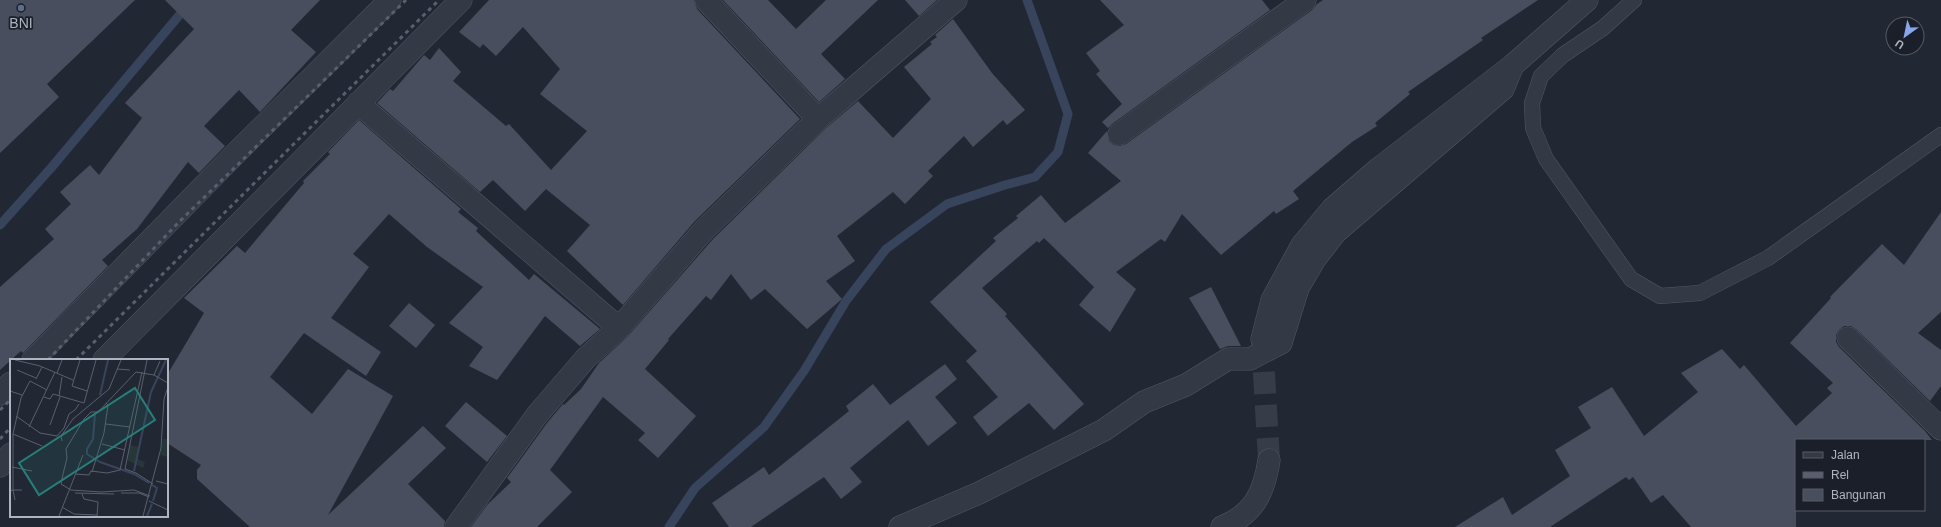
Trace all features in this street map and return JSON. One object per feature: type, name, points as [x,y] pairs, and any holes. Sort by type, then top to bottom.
[{"type":"street","points":[[34,359],[239,150],[390,0]]},
{"type":"street","points":[[105,359],[461,0]]},
{"type":"street","points":[[706,0],[818,119]]},
{"type":"street","points":[[456,527],[537,416],[586,358],[619,328],[704,230],[818,119],[956,0]]},
{"type":"street","points":[[1119,134],[1305,0]]},
{"type":"street","points":[[1262,339],[1272,300],[1302,245],[1332,209],[1378,170],[1513,65],[1587,0]]},
{"type":"street","points":[[900,527],[980,493],[1104,430],[1144,402],[1186,385],[1228,359],[1250,360],[1281,343],[1298,288],[1315,259],[1336,232],[1503,89],[1513,65]]},
{"type":"street","points":[[358,103],[619,328]]},
{"type":"street","points":[[1848,338],[1941,430]]},
{"type":"street","points":[[0,394],[10,384]]},
{"type":"street","points":[[0,466],[10,455]]},
{"type":"street","points":[[1222,527],[1238,520],[1259,498],[1266,480],[1269,460]]},
{"type":"lane","points":[[1634,0],[1603,28],[1563,55],[1541,76],[1532,103],[1533,128],[1546,159],[1631,279],[1660,296],[1700,294],[1768,258],[1941,135]]},
{"type":"building","points":[[0,0],[135,0],[47,84],[59,97],[0,153]]},
{"type":"building","points":[[165,0],[320,0],[291,30],[316,52],[260,112],[239,90],[204,126],[225,146],[199,173],[188,162],[137,229],[102,260],[108,266],[23,353],[21,351],[12,359],[10,359],[10,361],[0,370],[0,287],[54,239],[45,229],[71,204],[60,192],[90,165],[99,175],[142,118],[125,103],[194,29]]},
{"type":"building","points":[[489,0],[694,0],[697,9],[800,119],[695,221],[623,305],[567,251],[590,225],[546,189],[525,211],[493,180],[480,192],[377,103],[390,89],[393,91],[424,55],[430,60],[439,48],[461,72],[453,81],[506,126],[509,124],[551,170],[587,131],[540,94],[560,69],[523,27],[496,56],[483,44],[480,48],[459,32]]},
{"type":"building","points":[[723,0],[768,0],[796,29],[826,0],[878,0],[821,54],[845,79],[819,102]]},
{"type":"building","points":[[905,0],[937,0],[919,16]]},
{"type":"building","points":[[1100,0],[1262,0],[1270,10],[1108,128],[1102,122],[1122,104],[1096,74],[1100,71],[1086,53],[1124,25]]},
{"type":"building","points":[[1323,0],[1538,0],[1481,38],[1483,40],[1408,92],[1410,94],[1375,123],[1377,126],[1352,142],[1293,191],[1299,199],[1276,214],[1274,211],[1221,255],[1182,214],[1165,242],[1161,239],[1116,272],[1136,289],[1110,332],[1079,305],[1094,287],[1044,238],[1039,243],[1037,241],[982,288],[1007,314],[1005,316],[1084,404],[1054,430],[1029,403],[988,436],[973,417],[998,397],[966,361],[977,351],[930,302],[996,241],[993,238],[1018,218],[1016,216],[1041,195],[1065,223],[1121,181],[1088,153],[1107,131],[1109,141],[1114,145],[1120,146],[1126,144],[1312,10]]},
{"type":"building","points":[[953,19],[992,73],[1025,110],[1007,125],[1003,120],[973,147],[964,136],[928,171],[933,176],[905,204],[893,192],[837,236],[855,261],[826,281],[842,299],[807,329],[765,289],[751,300],[731,274],[711,300],[706,296],[668,339],[669,340],[645,369],[696,416],[658,458],[638,440],[645,433],[603,397],[550,470],[572,492],[537,527],[471,527],[487,505],[511,482],[507,478],[547,423],[563,404],[564,405],[581,389],[599,363],[628,336],[713,239],[826,128],[858,101],[893,138],[931,99],[904,67],[932,44],[930,42],[937,37],[935,35]]},
{"type":"building","points":[[359,120],[461,209],[458,212],[478,228],[476,231],[529,280],[534,274],[600,329],[580,346],[545,316],[497,380],[469,366],[483,347],[449,323],[483,287],[427,247],[389,214],[353,254],[369,267],[331,318],[381,352],[366,376],[304,333],[270,377],[312,414],[348,369],[393,396],[328,515],[423,426],[446,448],[408,484],[445,521],[444,527],[250,527],[197,479],[197,470],[201,465],[168,444],[168,373],[204,313],[184,298],[237,246],[245,253],[304,183],[303,181],[330,154],[328,152]]},
{"type":"building","points":[[1941,212],[1941,312],[1918,333],[1941,350],[1941,386],[1930,401],[1856,329],[1851,326],[1844,326],[1836,335],[1836,342],[1839,347],[1925,431],[1932,440],[1795,439],[1796,527],[1691,527],[1663,495],[1651,503],[1633,477],[1629,480],[1626,477],[1550,527],[1455,527],[1503,497],[1512,515],[1570,476],[1555,450],[1591,428],[1578,407],[1612,387],[1644,436],[1698,392],[1681,373],[1722,349],[1740,369],[1744,365],[1796,426],[1832,393],[1827,388],[1833,383],[1790,343],[1831,298],[1830,297],[1882,244],[1904,265]]},
{"type":"building","points":[[1211,287],[1241,346],[1228,346],[1220,349],[1189,298]]},
{"type":"building","points":[[409,303],[435,325],[416,348],[389,326]]},
{"type":"building","points":[[945,364],[957,379],[935,397],[957,423],[928,446],[908,420],[850,468],[862,482],[841,499],[824,477],[751,527],[729,527],[712,503],[764,467],[769,475],[849,411],[846,406],[873,384],[890,405]]},
{"type":"building","points":[[466,402],[507,436],[487,462],[445,426]]},
{"type":"waterway","points":[[0,225],[51,168],[192,0]]},
{"type":"waterway","points":[[669,527],[695,488],[764,427],[804,371],[846,301],[886,249],[947,204],[1035,177],[1058,152],[1068,114],[1027,0]]},
{"type":"tunnel","points":[[1262,339],[1269,460]]},
{"type":"railway","points":[[49,359],[178,223],[406,0]]},
{"type":"railway","points":[[77,359],[439,0]]},
{"type":"railway","points":[[0,410],[10,400]]},
{"type":"railway","points":[[0,439],[10,428]]},
{"type":"place","name":"BNI","points":[[21,8]]}]
